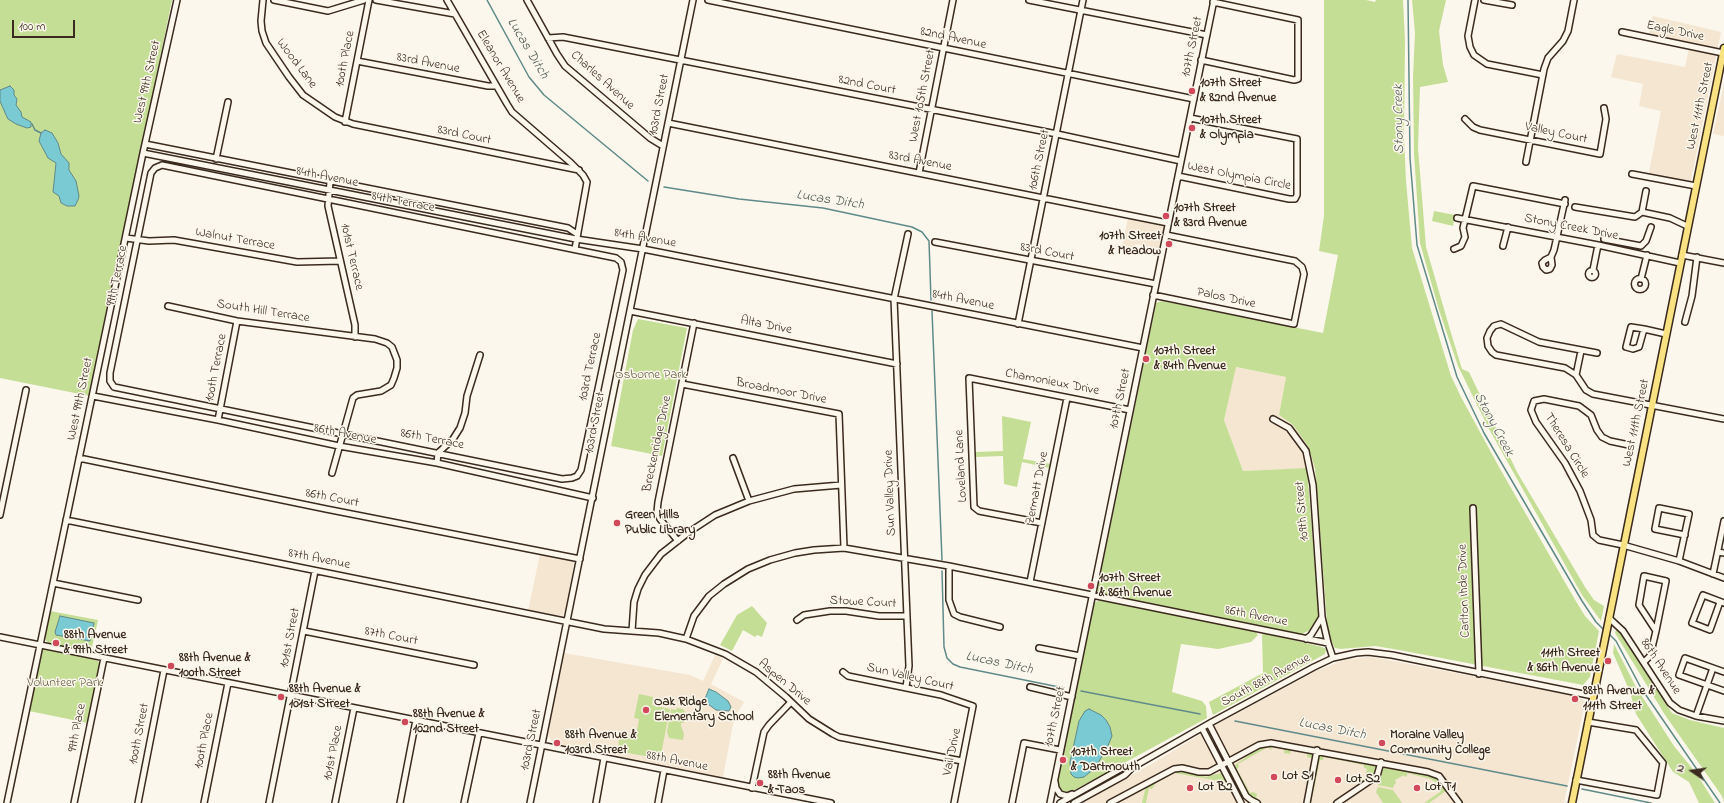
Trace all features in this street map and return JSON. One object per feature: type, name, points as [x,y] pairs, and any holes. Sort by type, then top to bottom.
[{"type":"main road","name":"West 111th Street","points":[[1572,803],[1623,545],[1653,405],[1687,226],[1724,50]]},
{"type":"street","name":"West 99th Street","points":[[7,803],[143,153],[177,0]]},
{"type":"street","name":"Wood Lane","points":[[264,0],[261,21],[262,31],[266,43],[303,95],[345,122]]},
{"type":"street","points":[[274,0],[328,11],[364,0]]},
{"type":"street","name":"100th Place","points":[[345,122],[369,0]]},
{"type":"street","points":[[376,0],[455,14]]},
{"type":"street","name":"Eleanor Avenue","points":[[447,0],[512,112],[579,170]]},
{"type":"street","name":"Charles Avenue","points":[[527,0],[561,60],[571,72],[650,138],[663,146]]},
{"type":"street","name":"103rd Street","points":[[530,803],[568,622],[693,0]]},
{"type":"street","name":"82nd Avenue","points":[[708,0],[1194,99]]},
{"type":"street","name":"West 105th Street","points":[[920,174],[953,0]]},
{"type":"street","points":[[1029,0],[1207,35]]},
{"type":"street","name":"106th Street","points":[[1018,324],[1083,0]]},
{"type":"street","points":[[1475,0],[1468,36],[1470,47],[1474,55],[1487,64],[1542,75]]},
{"type":"street","points":[[1484,0],[1512,5]]},
{"type":"street","points":[[1526,162],[1542,75],[1548,58],[1563,41],[1568,31],[1574,0]]},
{"type":"street","points":[[1202,60],[1294,80],[1298,79],[1299,24],[1296,18],[1214,1]]},
{"type":"street","name":"107th Street","points":[[1050,803],[1214,1]]},
{"type":"street","name":"Eagle Drive","points":[[1622,32],[1724,50]]},
{"type":"street","name":"82nd Court","points":[[548,38],[563,37],[1057,134],[1181,161]]},
{"type":"street","name":"83rd Avenue","points":[[357,61],[488,86],[496,86]]},
{"type":"street","points":[[216,159],[228,102]]},
{"type":"street","name":"Valley Court","points":[[1465,119],[1473,127],[1480,130],[1600,154],[1606,119],[1604,108]]},
{"type":"street","name":"West Olympia Circle","points":[[1178,176],[1292,200],[1297,195],[1297,139],[1190,118]]},
{"type":"street","name":"83rd Court","points":[[345,122],[579,170]]},
{"type":"street","name":"83rd Avenue","points":[[668,123],[1168,223]]},
{"type":"street","name":"84th Avenue","points":[[145,144],[330,182],[568,228],[577,237]]},
{"type":"street","name":"84th Avenue","points":[[143,153],[642,249],[1143,348]]},
{"type":"street","points":[[182,169],[184,160]]},
{"type":"street","name":"84th Terrace","points":[[155,168],[162,165],[182,169],[575,249],[616,258],[621,262]]},
{"type":"street","name":"99th Terrace","points":[[117,388],[112,384],[110,374],[150,173],[155,168]]},
{"type":"street","points":[[575,249],[587,182],[579,170]]},
{"type":"street","points":[[1632,174],[1696,186]]},
{"type":"street","name":"101st Terrace","points":[[330,182],[327,199],[355,325],[355,336]]},
{"type":"street","points":[[1454,249],[1461,246],[1464,242],[1464,228],[1473,186],[1565,202],[1558,237],[1551,257]]},
{"type":"street","points":[[1576,207],[1635,217],[1642,212],[1646,191]]},
{"type":"street","points":[[1642,212],[1670,218],[1687,226]]},
{"type":"street","name":"Stony Creek Drive","points":[[1457,218],[1598,244],[1680,263]]},
{"type":"street","points":[[1503,246],[1508,227]]},
{"type":"street","points":[[1604,239],[1642,246],[1646,241],[1650,227]]},
{"type":"street","points":[[894,299],[908,234]]},
{"type":"street","name":"Palos Drive","points":[[1154,295],[1294,324],[1304,274],[1302,266],[1295,261],[1166,236]]},
{"type":"street","name":"Walnut Terrace","points":[[126,238],[149,241],[174,240],[298,262],[340,261]]},
{"type":"street","name":"83rd Court","points":[[935,242],[1156,284]]},
{"type":"street","points":[[1621,250],[1623,243]]},
{"type":"street","points":[[1593,270],[1598,244]]},
{"type":"street","points":[[1641,279],[1647,255]]},
{"type":"street","points":[[1682,255],[1724,263]]},
{"type":"street","points":[[1685,322],[1692,296],[1697,257]]},
{"type":"street","name":"103rd Terrace","points":[[577,476],[581,470],[623,270],[621,262]]},
{"type":"street","name":"Sun Valley Drive","points":[[894,299],[909,666],[906,687]]},
{"type":"street","name":"South Hill Terrace","points":[[168,306],[237,321],[355,336],[375,339],[387,343],[392,347],[396,354],[397,368],[394,378],[387,388],[353,398],[351,401],[344,434]]},
{"type":"street","name":"Alta Drive","points":[[630,311],[694,322],[897,364]]},
{"type":"street","name":"100th Terrace","points":[[218,420],[237,321]]},
{"type":"street","name":"Breckenridge Drive","points":[[678,541],[660,520],[657,512],[694,322]]},
{"type":"street","points":[[1597,353],[1539,342],[1501,324],[1494,326],[1487,338],[1488,346],[1496,355],[1565,368],[1576,375],[1586,390],[1593,394],[1724,419]]},
{"type":"street","points":[[1644,329],[1639,347],[1633,349],[1626,347],[1631,327],[1644,329],[1666,334]]},
{"type":"street","points":[[1576,375],[1581,351]]},
{"type":"street","points":[[437,463],[438,453],[453,439],[460,428],[480,355]]},
{"type":"street","name":"Chamonieux Drive","points":[[969,378],[1130,410]]},
{"type":"street","name":"Loveland Lane","points":[[969,378],[974,507],[979,511],[1042,524]]},
{"type":"street","name":"Broadmoor Drive","points":[[682,384],[839,414],[844,548]]},
{"type":"street","name":"86th Terrace","points":[[117,388],[562,478],[572,478],[577,476]]},
{"type":"street","points":[[0,516],[26,390]]},
{"type":"street","name":"86th Avenue","points":[[93,396],[218,420],[338,446],[437,463],[558,489],[592,498]]},
{"type":"street","name":"Zermatt Drive","points":[[1030,582],[1067,398]]},
{"type":"street","name":"Theresa Circle","points":[[1623,545],[1599,540],[1593,535],[1591,520],[1580,490],[1565,463],[1536,422],[1532,410],[1534,402],[1544,399],[1579,406],[1591,415],[1597,430],[1602,437],[1610,441],[1629,445]]},
{"type":"street","name":"109th Street","points":[[1273,419],[1289,428],[1306,451],[1313,485],[1322,617],[1328,643]]},
{"type":"street","points":[[332,473],[338,446],[344,434]]},
{"type":"street","name":"86th Court","points":[[79,458],[580,559]]},
{"type":"street","points":[[733,458],[749,501]]},
{"type":"street","points":[[558,489],[562,478]]},
{"type":"street","points":[[632,632],[634,602],[641,583],[658,558],[678,541],[715,515],[749,501],[794,489],[841,485]]},
{"type":"street","name":"Carlton Ihde Drive","points":[[1474,508],[1480,674]]},
{"type":"street","points":[[1679,561],[1685,535],[1689,514],[1659,508],[1655,529],[1685,535]]},
{"type":"street","name":"87th Avenue","points":[[66,520],[568,622]]},
{"type":"street","points":[[1713,574],[1724,521]]},
{"type":"street","points":[[1623,545],[1679,561],[1724,578]]},
{"type":"street","name":"86th Avenue","points":[[686,639],[694,616],[709,596],[724,584],[748,569],[770,560],[795,553],[844,548],[949,566],[1328,643]]},
{"type":"street","points":[[1718,552],[1724,553]]},
{"type":"street","points":[[949,566],[949,600],[954,614],[960,618],[1000,627]]},
{"type":"street","name":"101st Street","points":[[269,803],[315,571]]},
{"type":"street","points":[[1644,662],[1650,656],[1656,631],[1666,580],[1644,576],[1639,605],[1656,631]]},
{"type":"street","points":[[53,583],[138,600]]},
{"type":"street","points":[[1703,595],[1722,602],[1710,630],[1692,623],[1703,595]]},
{"type":"street","name":"Stowe Court","points":[[797,620],[804,615],[830,611],[846,611],[879,616],[907,616]]},
{"type":"street","points":[[1306,639],[1318,625],[1322,617]]},
{"type":"street","name":"86th Avenue","points":[[1609,618],[1623,631],[1670,703],[1679,710],[1696,716],[1724,721]]},
{"type":"street","name":"Aspen Drive","points":[[568,622],[610,630],[658,633],[686,639],[715,649],[734,658],[767,680],[816,726],[839,737],[962,761]]},
{"type":"street","name":"87th Court","points":[[304,631],[474,665]]},
{"type":"street","name":"88th Avenue","points":[[0,637],[831,803]]},
{"type":"street","points":[[1328,643],[1333,658],[1356,653],[1379,652],[1480,674],[1593,696]]},
{"type":"street","points":[[1039,648],[1080,656]]},
{"type":"street","name":"99th Place","points":[[74,803],[104,658]]},
{"type":"street","name":"South 88th Avenue","points":[[1209,724],[1333,658]]},
{"type":"street","points":[[1724,672],[1685,658],[1679,675],[1724,691]]},
{"type":"street","points":[[1696,716],[1713,668]]},
{"type":"street","name":"100th Street","points":[[138,803],[164,670]]},
{"type":"street","name":"Sun Valley Court","points":[[843,672],[848,676],[941,695],[973,706]]},
{"type":"street","name":"100th Place","points":[[204,803],[228,683]]},
{"type":"street","points":[[1030,687],[1072,696]]},
{"type":"street","points":[[752,788],[764,732],[791,702]]},
{"type":"street","name":"Vail Drive","points":[[954,803],[973,706]]},
{"type":"street","name":"101st Place","points":[[335,803],[354,708]]},
{"type":"street","points":[[400,803],[416,720]]},
{"type":"street","points":[[1576,780],[1657,795],[1663,763],[1636,730],[1588,722]]},
{"type":"street","points":[[1074,803],[1125,775],[1133,767],[1209,724],[1248,799],[1256,803]]},
{"type":"street","points":[[1202,728],[1241,803]]},
{"type":"street","points":[[464,803],[479,733]]},
{"type":"street","points":[[1012,803],[1024,743],[1060,750]]},
{"type":"street","points":[[1110,803],[1174,768],[1182,768],[1206,773],[1211,772],[1259,745],[1268,743],[1317,750],[1428,772],[1440,776],[1459,803]]},
{"type":"street","points":[[1307,803],[1317,750]]},
{"type":"street","points":[[596,803],[604,758]]},
{"type":"street","points":[[1337,803],[1377,776],[1381,762]]},
{"type":"street","points":[[1060,803],[1122,768],[1133,767]]},
{"type":"street","points":[[658,803],[664,770]]},
{"type":"street","points":[[1055,777],[1056,788],[1060,794],[1066,796],[1078,794]]},
{"type":"street","points":[[1238,796],[1245,802],[1256,803]]},
{"type":"shaded area","points":[[1653,16],[1721,32],[1690,185],[1648,177],[1661,111],[1639,106],[1643,84],[1611,77],[1617,54],[1685,67],[1690,43],[1649,34]]},
{"type":"shaded area","points":[[1724,84],[1724,136],[1713,134]]},
{"type":"shaded area","points":[[1128,218],[1166,226],[1161,249],[1135,244],[1134,249],[1122,246]]},
{"type":"shaded area","points":[[1235,367],[1286,377],[1279,415],[1293,425],[1308,446],[1315,468],[1243,471],[1224,420]]},
{"type":"shaded area","points":[[540,554],[569,559],[574,563],[565,611],[562,616],[528,611]]},
{"type":"shaded area","name":"Oak Ridge Elementary School","points":[[564,653],[690,675],[703,681],[715,655],[723,659],[711,684],[744,702],[734,719],[723,777],[553,743],[548,735]]},
{"type":"shaded area","name":"Moraine Valley Community College","points":[[1369,657],[1575,696],[1583,700],[1585,703],[1564,803],[1082,803],[1155,762],[1219,723],[1316,671],[1344,660]]},
{"type":"green space","points":[[0,0],[172,0],[90,396],[0,378]]},
{"type":"green space","points":[[1324,0],[1366,0],[1375,2],[1376,0],[1403,0],[1405,40],[1404,138],[1412,248],[1451,376],[1461,397],[1574,598],[1585,616],[1599,631],[1590,677],[1583,685],[1375,646],[1341,649],[1335,648],[1328,635],[1315,468],[1308,446],[1293,425],[1279,415],[1286,377],[1236,367],[1224,420],[1243,471],[1307,468],[1319,617],[1312,629],[1300,635],[1100,595],[1097,591],[1156,303],[1162,301],[1323,333],[1338,255],[1319,251],[1324,216]]},
{"type":"green space","points":[[1412,0],[1446,0],[1439,31],[1443,65],[1448,82],[1420,87],[1418,148],[1426,247],[1451,333],[1462,369],[1469,372],[1517,472],[1585,587],[1594,600],[1604,606],[1601,621],[1582,595],[1489,429],[1458,366],[1439,310],[1420,243],[1414,154],[1413,76],[1415,33]]},
{"type":"green space","points":[[1434,211],[1455,215],[1453,226],[1432,221]]},
{"type":"green space","name":"Osborne Park","points":[[638,319],[687,328],[662,456],[611,446],[633,330]]},
{"type":"green space","points":[[1002,416],[1031,422],[1023,459],[1051,464],[1050,468],[1022,462],[1017,487],[1004,484],[1003,456],[975,457],[975,452],[1003,451]]},
{"type":"green space","points":[[1100,600],[1255,631],[1258,635],[1251,642],[1218,649],[1181,644],[1172,692],[1202,701],[1206,706],[1207,718],[1067,794],[1061,792],[1058,787],[1058,779],[1094,603]]},
{"type":"green space","points":[[752,606],[767,623],[762,637],[757,635],[755,637],[743,630],[732,651],[720,645],[737,615]]},
{"type":"green space","points":[[50,611],[98,620],[91,652],[49,643],[46,641],[45,636]]},
{"type":"green space","points":[[1616,630],[1618,630],[1672,713],[1690,720],[1724,728],[1724,802],[1722,796],[1665,715],[1615,633]]},
{"type":"green space","points":[[1264,633],[1322,647],[1326,649],[1325,654],[1213,715],[1209,702],[1263,673],[1262,635]]},
{"type":"green space","points":[[1614,644],[1636,687],[1674,746],[1696,773],[1715,803],[1699,803],[1689,782],[1673,772],[1636,714],[1630,692],[1613,653]]},
{"type":"green space","name":"Volunteer Park","points":[[47,649],[93,658],[99,662],[88,723],[29,711],[40,655],[43,650]]},
{"type":"green space","points":[[639,694],[653,697],[652,705],[670,709],[660,759],[618,751],[619,738],[621,739],[621,734],[636,737],[639,719],[634,718]]},
{"type":"green space","points":[[677,708],[683,709],[686,713],[684,723],[681,723],[684,734],[683,740],[669,738],[667,732],[671,709],[676,710]]},
{"type":"green space","points":[[1271,745],[1312,752],[1313,756],[1312,758],[1307,757],[1307,753],[1291,750],[1290,754],[1284,753],[1284,749],[1272,747],[1271,750],[1268,747],[1238,764],[1239,767],[1237,769],[1250,793],[1253,792],[1257,794],[1256,800],[1249,795],[1235,770],[1235,765],[1257,749]]},
{"type":"green space","points":[[1320,754],[1374,764],[1377,768],[1375,775],[1361,783],[1361,780],[1364,780],[1367,769],[1364,768],[1364,765],[1324,757],[1323,760],[1320,760],[1311,803],[1309,803],[1318,757]]},
{"type":"green space","points":[[1384,767],[1431,776],[1440,781],[1446,788],[1446,791],[1429,803],[1424,803],[1440,792],[1439,789],[1442,787],[1431,779],[1407,773],[1407,776],[1405,777],[1404,775],[1395,780],[1396,783],[1393,788],[1378,785]]},
{"type":"green space","points":[[1183,770],[1206,777],[1221,773],[1223,774],[1226,782],[1174,773],[1156,783],[1152,789],[1149,788],[1146,803],[1142,803],[1146,786],[1174,771]]},
{"type":"green space","points":[[1378,787],[1393,790],[1402,803],[1383,803],[1376,792]]},
{"type":"water","points":[[10,86],[14,90],[14,95],[17,99],[16,105],[21,112],[22,117],[31,122],[31,127],[27,128],[8,119],[0,101],[0,90]]},
{"type":"water","points":[[45,130],[52,133],[58,143],[61,154],[69,163],[69,170],[76,181],[79,196],[75,206],[67,206],[61,203],[59,196],[53,192],[56,163],[48,158],[39,141],[41,133]]},
{"type":"water","points":[[60,616],[94,623],[90,641],[56,635],[55,632]]},
{"type":"water","points":[[709,689],[716,692],[728,701],[731,707],[729,711],[716,710],[704,701]]},
{"type":"water","points":[[1089,709],[1101,715],[1106,720],[1110,727],[1112,736],[1107,748],[1095,768],[1084,777],[1078,778],[1071,774],[1070,762],[1079,721],[1085,711]]},
{"type":"waterway","name":"Lucas Ditch","points":[[487,0],[529,77],[544,95],[648,181]]},
{"type":"waterway","name":"Stony Creek","points":[[1408,0],[1410,158],[1417,245],[1457,377],[1484,433],[1582,601],[1596,622],[1605,631]]},
{"type":"waterway","points":[[32,124],[35,130],[41,133]]},
{"type":"waterway","name":"Lucas Ditch","points":[[664,187],[739,199],[823,208],[912,227],[922,232],[929,241],[931,300]]},
{"type":"waterway","name":"Lucas Ditch","points":[[932,311],[942,560]]},
{"type":"waterway","name":"Lucas Ditch","points":[[942,571],[944,647],[947,658],[953,664],[960,667],[1064,688]]},
{"type":"waterway","name":"Stony Creek","points":[[1608,633],[1616,641],[1641,688],[1720,803]]},
{"type":"waterway","name":"Lucas Ditch","points":[[1081,691],[1200,714]]},
{"type":"waterway","name":"Lucas Ditch","points":[[1235,721],[1567,786]]},
{"type":"waterway","name":"Lucas Ditch","points":[[1582,789],[1651,803]]},
{"type":"place","name":"107th Street & 82nd Avenue","points":[[1192,91]]},
{"type":"place","name":"107th Street & Olympia","points":[[1192,128]]},
{"type":"place","name":"107th Street & 83rd Avenue","points":[[1166,216]]},
{"type":"place","name":"107th Street & Meadow","points":[[1169,244]]},
{"type":"place","name":"107th Street & 84th Avenue","points":[[1146,359]]},
{"type":"place","name":"Green Hills Public Library","points":[[617,523]]},
{"type":"place","name":"107th Street & 86th Avenue","points":[[1091,586]]},
{"type":"place","name":"88th Avenue & 99th Street","points":[[56,643]]},
{"type":"place","name":"111th Street & 86th Avenue","points":[[1608,661]]},
{"type":"place","name":"88th Avenue & 100th Street","points":[[171,666]]},
{"type":"place","name":"88th Avenue & 101st Street","points":[[281,697]]},
{"type":"place","name":"88th Avenue & 111th Street","points":[[1575,699]]},
{"type":"place","name":"Oak Ridge Elementary School","points":[[646,710]]},
{"type":"place","name":"88th Avenue & 102nd Street","points":[[405,722]]},
{"type":"place","name":"88th Avenue & 103rd Street","points":[[557,743]]},
{"type":"place","name":"Moraine Valley Community College","points":[[1382,743]]},
{"type":"place","name":"107th Street & Dartmouth","points":[[1063,760]]},
{"type":"place","name":"Lot S1","points":[[1274,777]]},
{"type":"place","name":"Lot S2","points":[[1338,780]]},
{"type":"place","name":"88th Avenue & Taos","points":[[760,783]]},
{"type":"place","name":"Lot B2","points":[[1190,788]]},
{"type":"place","name":"Lot T1","points":[[1417,788]]}]
